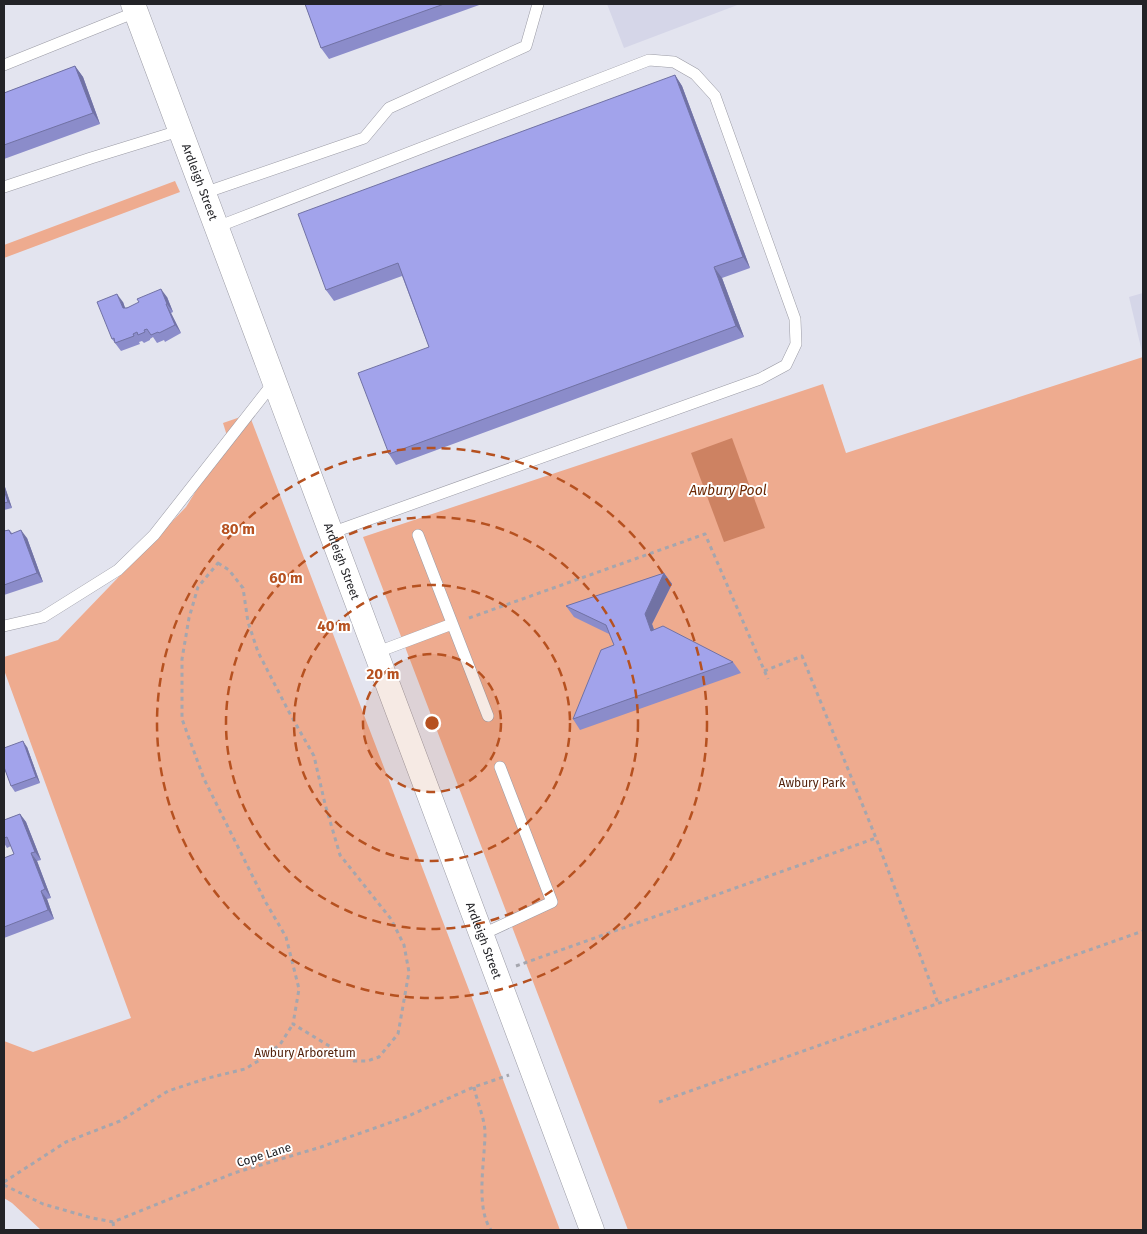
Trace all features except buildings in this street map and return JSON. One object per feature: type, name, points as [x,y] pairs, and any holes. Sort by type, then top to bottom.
[{"type":"street","name":"Ardleigh Street","points":[[135,8],[592,1230]]},
{"type":"lane","points":[[204,193],[364,138],[389,108],[526,46],[538,4]]},
{"type":"lane","points":[[4,65],[135,8]]},
{"type":"lane","points":[[217,227],[649,60],[674,62],[695,74],[715,96],[795,318],[796,344],[786,365],[760,379],[331,533]]},
{"type":"lane","points":[[4,187],[182,130]]},
{"type":"lane","points":[[4,626],[43,617],[118,570],[154,535],[275,381]]},
{"type":"lane","points":[[418,535],[488,716]]},
{"type":"lane","points":[[376,653],[452,624]]},
{"type":"lane","points":[[481,935],[552,902],[500,767]]},
{"type":"path","points":[[452,624],[705,534],[768,679]]},
{"type":"path","points":[[114,1230],[113,1222],[43,1204],[4,1183],[66,1142],[120,1121],[168,1091],[208,1078],[245,1069],[268,1055],[281,1043],[293,1024],[299,989],[286,937],[265,901],[204,779],[182,719],[182,659],[189,618],[198,587],[218,563],[229,570],[243,588],[248,622],[258,652],[288,712],[314,756],[325,804],[340,855],[392,919],[404,945],[409,972],[398,1034],[379,1057],[367,1061],[354,1060],[293,1024]]},
{"type":"path","points":[[764,671],[802,656],[876,838],[938,1003]]},
{"type":"path","points":[[495,973],[876,838]]},
{"type":"path","points":[[659,1102],[1143,932]]},
{"type":"path","name":"Cope Lane","points":[[113,1222],[234,1173],[321,1147],[406,1117],[474,1087],[530,1067]]},
{"type":"path","points":[[474,1087],[485,1131],[483,1204],[487,1225],[490,1230]]},
{"type":"shaded area","points":[[607,4],[740,4],[624,48]]},
{"type":"shaded area","points":[[1143,293],[1143,356],[1129,297]]},
{"type":"green space","points":[[175,181],[180,192],[4,258],[4,245]]},
{"type":"green space","name":"Awbury Park","points":[[1143,357],[1143,1230],[628,1230],[363,537],[823,384],[846,453]]},
{"type":"green space","name":"Awbury Arboretum","points":[[249,414],[560,1230],[41,1230],[4,1198],[4,1041],[33,1052],[131,1018],[4,670],[4,657],[58,640],[186,507],[228,439],[223,423]]},
{"type":"water","name":"Awbury Pool","points":[[732,438],[765,528],[724,542],[691,453]]}]
